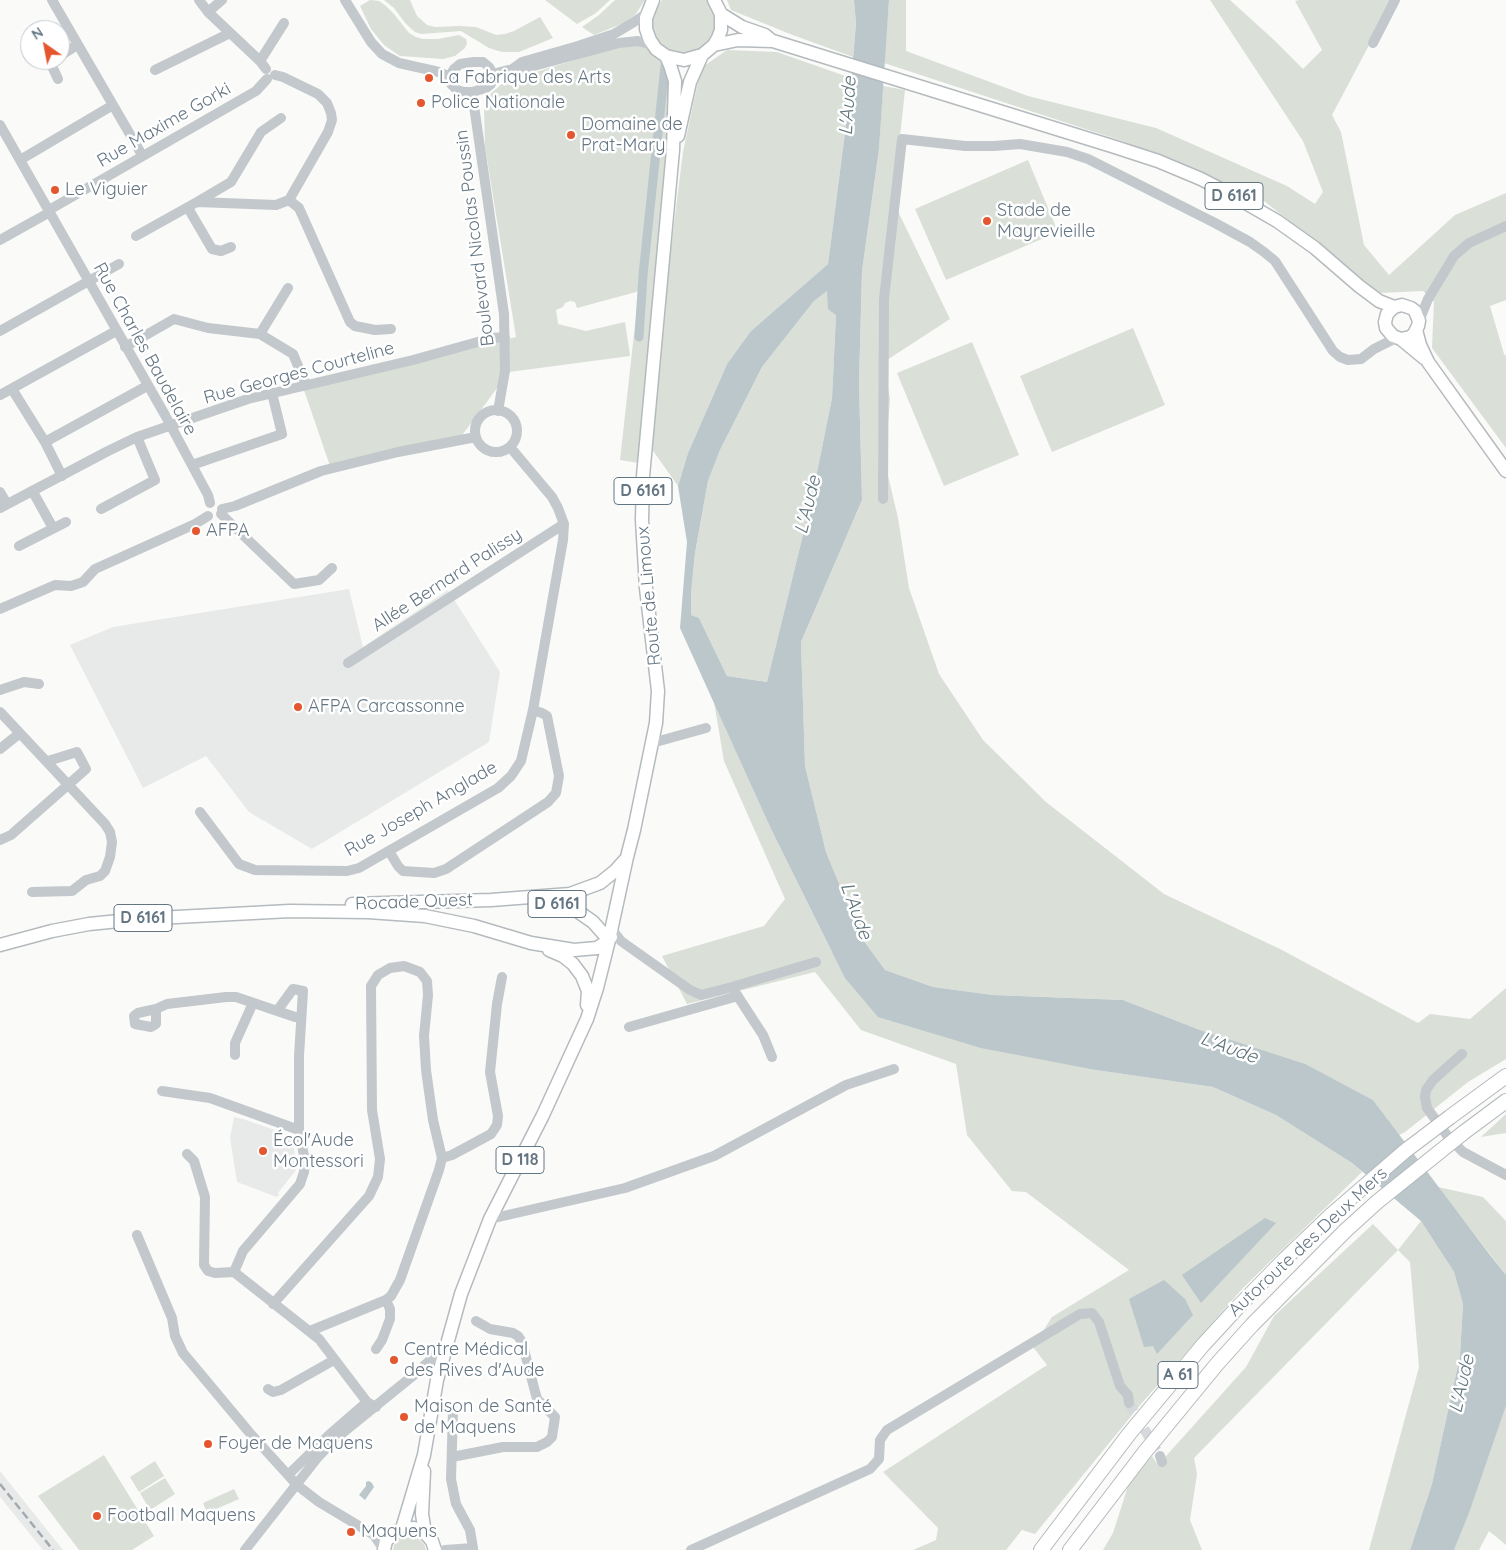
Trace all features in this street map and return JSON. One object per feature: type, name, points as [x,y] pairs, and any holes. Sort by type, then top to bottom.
[{"type":"highway","name":"Autoroute des Deux Mers","points":[[1041,1550],[1129,1434],[1244,1300],[1331,1215],[1405,1151],[1506,1076]]},
{"type":"highway","name":"Autoroute des Deux Mers","points":[[1070,1550],[1144,1453],[1217,1364],[1252,1325],[1345,1231],[1463,1133],[1506,1101]]},
{"type":"main road","points":[[653,0],[647,13],[646,29],[653,45],[666,56],[684,60],[702,56],[714,45],[721,30],[721,14],[714,0]]},
{"type":"main road","name":"D 6161","points":[[721,14],[742,27],[764,35],[773,41],[1164,163],[1232,195],[1277,221],[1315,248],[1379,301],[1394,307]]},
{"type":"main road","name":"D 6161","points":[[714,45],[738,40],[773,41]]},
{"type":"main road","name":"D 6161","points":[[666,56],[674,81],[674,150]]},
{"type":"main road","name":"D 6161","points":[[674,150],[690,82],[702,56]]},
{"type":"main road","name":"Route de Limoux","points":[[634,830],[656,723],[658,691],[644,557],[642,520],[643,476],[674,150]]},
{"type":"main road","name":"D 6161","points":[[1359,286],[1385,323]]},
{"type":"main road","points":[[1428,362],[1390,334],[1385,323],[1390,310],[1394,307],[1402,305],[1411,308],[1415,312],[1420,345],[1428,362],[1506,471]]},
{"type":"main road","points":[[1399,339],[1410,337],[1418,326]]},
{"type":"main road","name":"D 6161","points":[[615,938],[627,857],[634,830]]},
{"type":"main road","name":"D 6161","points":[[615,938],[633,856],[634,830]]},
{"type":"main road","name":"D 6161","points":[[539,897],[570,894],[600,883],[615,871],[627,857]]},
{"type":"main road","name":"Rocade Ouest","points":[[290,911],[341,904],[539,897]]},
{"type":"main road","name":"D 6161","points":[[491,900],[552,903],[573,908],[615,938]]},
{"type":"main road","name":"Rocade Ouest","points":[[0,945],[52,930],[149,918],[290,911],[368,912],[425,916],[474,926],[531,943],[562,956],[573,964],[582,976],[588,991],[587,1019]]},
{"type":"main road","name":"Rocade Ouest","points":[[531,943],[574,950],[597,948],[615,938]]},
{"type":"main road","name":"D 118","points":[[426,1533],[422,1514],[424,1455],[437,1380],[458,1304],[490,1220],[543,1115],[587,1019],[615,938]]},
{"type":"main road","name":"D 118","points":[[397,1532],[424,1455]]},
{"type":"main road","points":[[384,1550],[386,1541],[397,1532],[414,1528],[426,1533],[432,1541],[435,1550]]},
{"type":"street","points":[[52,0],[142,155]]},
{"type":"street","points":[[198,202],[276,205],[289,200],[328,132],[332,120],[332,113],[327,103],[318,94],[267,71],[208,12],[199,0]]},
{"type":"street","points":[[208,12],[222,0]]},
{"type":"street","points":[[345,0],[371,42],[382,54],[399,63],[439,72],[451,77]]},
{"type":"street","points":[[1373,43],[1396,0]]},
{"type":"street","points":[[511,70],[522,62],[614,34],[647,13]]},
{"type":"street","name":"Rue Maxime Gorki","points":[[0,240],[142,155],[256,91],[267,71],[284,23]]},
{"type":"street","points":[[155,70],[230,33]]},
{"type":"street","points":[[493,74],[519,70],[619,43],[638,41],[653,45]]},
{"type":"street","points":[[70,50],[77,45]]},
{"type":"street","points":[[483,62],[489,66],[493,74],[491,84],[486,88],[472,92],[457,90],[451,84],[454,69],[460,64],[483,62]]},
{"type":"street","points":[[54,70],[58,80]]},
{"type":"street","name":"Boulevard Nicolas Poussin","points":[[472,92],[504,314],[505,371],[498,410]]},
{"type":"street","points":[[20,160],[113,104]]},
{"type":"street","points":[[136,236],[231,182],[261,132],[281,118]]},
{"type":"street","name":"Rue Charles Baudelaire","points":[[0,125],[192,465],[208,495],[210,503]]},
{"type":"street","points":[[883,499],[884,299],[902,139],[965,146],[1020,144],[1067,152],[1088,159],[1215,223],[1264,252],[1275,261],[1333,351],[1340,357],[1348,360],[1360,359],[1374,349],[1399,339]]},
{"type":"street","points":[[289,200],[299,208],[350,322],[356,326],[375,330],[391,329]]},
{"type":"street","points":[[188,208],[212,249],[221,251],[231,247]]},
{"type":"street","points":[[1418,326],[1428,299],[1454,256],[1469,243],[1506,226]]},
{"type":"street","points":[[0,332],[119,264]]},
{"type":"street","points":[[260,334],[288,288]]},
{"type":"street","points":[[1411,308],[1428,299]]},
{"type":"street","points":[[125,347],[174,319],[208,328],[260,334],[293,354],[306,385]]},
{"type":"street","points":[[1374,349],[1385,323]]},
{"type":"street","points":[[0,395],[116,331]]},
{"type":"street","name":"Rue Georges Courteline","points":[[4,506],[136,437],[248,399],[413,360],[492,338],[505,337]]},
{"type":"street","points":[[45,442],[147,386]]},
{"type":"street","points":[[12,388],[45,442],[62,476]]},
{"type":"street","points":[[192,465],[282,434],[272,393]]},
{"type":"street","points":[[498,410],[510,416],[517,430],[515,439],[510,447],[497,452],[482,447],[476,437],[475,429],[480,417],[498,410]]},
{"type":"street","points":[[101,509],[156,480],[136,437]]},
{"type":"street","points":[[208,516],[215,519],[222,512],[235,506],[321,471],[398,452],[476,437]]},
{"type":"street","name":"Rue Joseph Anglade","points":[[200,812],[240,864],[255,870],[347,871],[359,868],[498,788],[511,776],[521,762],[533,710],[563,540],[564,524],[552,497],[510,447]]},
{"type":"street","points":[[0,492],[4,506]]},
{"type":"street","points":[[33,492],[53,528]]},
{"type":"street","points":[[208,516],[206,509],[210,503],[217,503],[222,512],[294,584],[318,580],[332,568]]},
{"type":"street","points":[[0,609],[55,585],[71,586],[82,582],[95,570],[195,524],[208,516]]},
{"type":"street","points":[[19,546],[66,522]]},
{"type":"street","name":"Allée Bernard Palissy","points":[[348,663],[564,524]]},
{"type":"street","points":[[0,690],[24,682],[39,684]]},
{"type":"street","points":[[389,851],[403,871],[434,873],[446,869],[548,802],[556,794],[559,776],[547,716],[542,712],[533,710]]},
{"type":"street","points":[[0,712],[48,761],[105,824],[110,832],[112,842],[110,857],[105,871],[100,876],[86,880],[72,891],[32,892]]},
{"type":"street","points":[[652,743],[706,728]]},
{"type":"street","points":[[0,749],[20,733]]},
{"type":"street","points":[[0,840],[11,835],[86,769],[78,752],[48,761]]},
{"type":"street","points":[[615,938],[690,990],[701,995],[816,962]]},
{"type":"street","points":[[273,1304],[369,1196],[378,1177],[380,1159],[372,1110],[371,986],[378,975],[390,968],[404,966],[420,972],[426,981],[428,995],[424,1036],[426,1070],[433,1120],[442,1158],[439,1170],[400,1280],[391,1296],[386,1300],[310,1331]]},
{"type":"street","points":[[442,1158],[452,1155],[491,1134],[497,1125],[498,1116],[490,1072],[497,1004],[502,977]]},
{"type":"street","points":[[732,987],[763,1035],[772,1057]]},
{"type":"street","points":[[234,1272],[243,1251],[300,1184],[304,1172],[305,1161],[299,1130],[303,991],[293,989],[277,1011]]},
{"type":"street","points":[[629,1027],[738,996]]},
{"type":"street","points":[[156,1009],[167,1004],[236,997],[301,1017]]},
{"type":"street","points":[[234,1056],[235,1043],[253,1003]]},
{"type":"street","points":[[1462,1054],[1433,1080],[1426,1090],[1425,1097],[1428,1108],[1449,1138],[1463,1152],[1506,1175]]},
{"type":"street","points":[[490,1220],[625,1188],[714,1156],[846,1086],[894,1069]]},
{"type":"street","points":[[162,1091],[210,1098],[299,1130]]},
{"type":"street","points":[[187,1154],[194,1161],[205,1197],[204,1265],[208,1271],[215,1273],[234,1272],[310,1331],[319,1339],[371,1404]]},
{"type":"street","points":[[137,1235],[172,1318],[175,1336],[180,1348],[249,1432],[297,1485],[319,1502],[374,1535],[384,1550]]},
{"type":"street","points":[[376,1349],[382,1340],[390,1319],[390,1308],[386,1300]]},
{"type":"street","points":[[691,1550],[870,1469],[879,1459],[880,1440],[886,1430],[1080,1314],[1092,1313],[1099,1322],[1120,1386],[1128,1394],[1129,1403]]},
{"type":"street","points":[[452,1457],[502,1447],[537,1447],[548,1442],[552,1437],[556,1417],[537,1399],[522,1342],[518,1336],[513,1333],[490,1329],[476,1321]]},
{"type":"street","points":[[288,1474],[329,1434],[446,1346]]},
{"type":"street","points":[[268,1389],[273,1392],[281,1390],[334,1360]]},
{"type":"street","points":[[245,1550],[318,1457],[371,1404]]},
{"type":"street","points":[[445,1550],[473,1549],[470,1530],[456,1504],[451,1479],[453,1411]]},
{"type":"street","points":[[374,1535],[397,1532]]},
{"type":"shaded area","points":[[370,0],[379,1],[386,6],[409,33],[416,37],[438,39],[459,35],[466,39],[465,48],[455,56],[443,59],[400,56],[384,45],[371,29],[360,6]]},
{"type":"shaded area","points":[[384,0],[410,0],[417,16],[427,25],[435,27],[476,27],[496,35],[514,31],[540,17],[553,38],[519,52],[502,52],[489,48],[461,31],[421,34],[415,32],[406,24],[394,8]]},
{"type":"shaded area","points":[[545,0],[610,0],[596,13],[577,24]]},
{"type":"shaded area","points":[[615,0],[645,0],[635,15],[624,23],[594,35],[582,27],[599,15]]},
{"type":"shaded area","points":[[662,0],[709,0],[714,7],[717,29],[705,47],[685,55],[669,51],[661,44],[652,24],[654,13]]},
{"type":"shaded area","points":[[727,0],[854,0],[856,23],[853,57],[731,10]]},
{"type":"shaded area","points":[[889,0],[906,0],[906,51],[1028,96],[1156,128],[1287,186],[1315,204],[1323,192],[1303,141],[1210,0],[1230,0],[1303,69],[1322,50],[1295,1],[1393,0],[1332,115],[1341,132],[1364,245],[1389,275],[1455,215],[1506,193],[1506,300],[1490,306],[1506,356],[1506,448],[1432,348],[1434,302],[1423,291],[1379,293],[1264,201],[1122,141],[884,63]]},
{"type":"shaded area","points":[[641,44],[650,49],[669,69],[673,90],[639,463],[620,460],[639,289],[636,292],[577,308],[575,302],[570,301],[556,310],[558,324],[586,331],[625,322],[630,356],[509,372],[454,446],[330,466],[304,390],[516,337],[485,147],[484,105],[488,96],[504,82],[613,48]]},
{"type":"shaded area","points":[[727,50],[777,52],[851,78],[850,94],[828,264],[751,331],[727,364],[688,453],[678,486],[651,448],[658,352],[683,152],[701,68]]},
{"type":"shaded area","points":[[883,86],[905,90],[893,201],[950,319],[884,362],[890,399],[885,463],[898,518],[909,588],[939,674],[983,740],[1046,802],[1164,894],[1282,950],[1418,1023],[1430,1014],[1470,1019],[1506,988],[1506,1059],[1468,1082],[1399,1135],[1373,1100],[1305,1065],[1200,1030],[1123,1000],[993,995],[933,987],[885,970],[861,937],[826,852],[805,766],[801,642],[862,500],[859,383],[862,271],[879,149]]},
{"type":"shaded area","name":"Stade de Mayrevieille","points":[[1028,160],[1058,232],[946,280],[915,209]]},
{"type":"shaded area","points":[[828,290],[836,315],[832,398],[811,502],[767,682],[727,676],[699,618],[691,615],[695,553],[708,481],[720,450],[762,367],[814,301]]},
{"type":"shaded area","points":[[1133,328],[1165,405],[1052,452],[1020,376]]},
{"type":"shaded area","points":[[972,342],[1019,455],[944,486],[897,373]]},
{"type":"shaded area","name":"AFPA Carcassonne","points":[[349,589],[363,647],[448,590],[500,672],[489,742],[312,849],[249,812],[206,756],[143,788],[70,645],[113,627]]},
{"type":"shaded area","points":[[714,702],[771,829],[832,952],[1096,1070],[1213,1087],[1276,1115],[1352,1163],[1362,1172],[1243,1288],[1141,1404],[1035,1534],[1022,1530],[1006,1550],[913,1550],[936,1540],[938,1528],[883,1472],[1047,1365],[1033,1347],[1052,1317],[1129,1270],[1026,1192],[1012,1191],[967,1135],[956,1064],[861,1030],[815,972],[687,1004],[662,956],[764,926],[785,899],[724,761]]},
{"type":"shaded area","points":[[1506,1114],[1506,1133],[1481,1137]]},
{"type":"shaded area","name":"Écol'Aude Montessori","points":[[234,1117],[292,1136],[296,1170],[277,1197],[237,1182],[230,1138]]},
{"type":"shaded area","points":[[1438,1187],[1483,1197],[1506,1221],[1506,1275]]},
{"type":"shaded area","points":[[1421,1221],[1454,1272],[1463,1304],[1460,1356],[1432,1484],[1410,1550],[1369,1550],[1419,1367],[1410,1262],[1398,1250]]},
{"type":"shaded area","points":[[1373,1224],[1398,1250],[1194,1458],[1197,1474],[1190,1520],[1202,1550],[1103,1550],[1113,1533],[1129,1483],[1152,1456],[1158,1465],[1246,1367],[1274,1316]]},
{"type":"shaded area","points":[[1506,1406],[1506,1545],[1489,1531],[1479,1550],[1454,1550],[1469,1512]]},
{"type":"shaded area","name":"Football Maquens","points":[[104,1455],[154,1536],[132,1550],[79,1550],[38,1496]]},
{"type":"shaded area","points":[[155,1461],[164,1476],[139,1492],[130,1477]]},
{"type":"shaded area","points":[[0,1471],[63,1550],[43,1550],[0,1497]]},
{"type":"shaded area","points":[[165,1478],[175,1494],[150,1510],[140,1493]]},
{"type":"shaded area","points":[[234,1489],[239,1499],[207,1513],[203,1503]]},
{"type":"shaded area","points":[[405,1536],[413,1536],[419,1539],[424,1544],[426,1550],[393,1550],[394,1545],[399,1539]]},
{"type":"water","name":"L'Aude","points":[[854,0],[889,0],[879,149],[862,271],[859,383],[862,500],[801,642],[805,766],[826,852],[861,937],[885,970],[933,987],[993,995],[1123,1000],[1200,1030],[1305,1064],[1373,1100],[1506,1275],[1506,1406],[1469,1513],[1454,1550],[1410,1550],[1432,1484],[1460,1356],[1463,1304],[1454,1272],[1421,1221],[1352,1163],[1276,1115],[1213,1087],[1096,1070],[981,1048],[878,1017],[845,978],[771,829],[680,628],[687,542],[678,486],[688,453],[727,364],[751,331],[828,264],[850,94],[856,23]],"holes":[[[827,291],[828,309],[836,315],[832,398],[811,502],[767,682],[727,676],[699,618],[691,615],[695,553],[708,481],[720,450],[762,367],[814,301]]]},
{"type":"water","points":[[1265,1218],[1276,1223],[1201,1303],[1182,1275]]},
{"type":"water","points":[[1164,1280],[1185,1299],[1193,1315],[1157,1354],[1153,1346],[1144,1347],[1129,1299]]},
{"type":"water","points":[[369,1481],[374,1487],[365,1500],[359,1495],[366,1486],[366,1482]]},
{"type":"waterway","points":[[639,337],[643,275],[665,66]]},
{"type":"tunnel","points":[[1129,1403],[1160,1456]]},
{"type":"railway","points":[[0,1484],[53,1550]]},
{"type":"place","name":"La Fabrique des Arts","points":[[429,78]]},
{"type":"place","name":"Police Nationale","points":[[421,103]]},
{"type":"place","name":"Domaine de Prat-Mary","points":[[571,135]]},
{"type":"place","name":"Le Viguier","points":[[55,190]]},
{"type":"place","name":"Stade de Mayrevieille","points":[[987,221]]},
{"type":"place","name":"AFPA","points":[[196,531]]},
{"type":"place","name":"AFPA Carcassonne","points":[[298,707]]},
{"type":"place","name":"Écol'Aude Montessori","points":[[263,1151]]},
{"type":"place","name":"Centre Médical des Rives d'Aude","points":[[394,1360]]},
{"type":"place","name":"Maison de Santé de Maquens","points":[[404,1417]]},
{"type":"place","name":"Foyer de Maquens","points":[[208,1444]]},
{"type":"place","name":"Football Maquens","points":[[97,1516]]},
{"type":"place","name":"Maquens","points":[[351,1532]]}]
